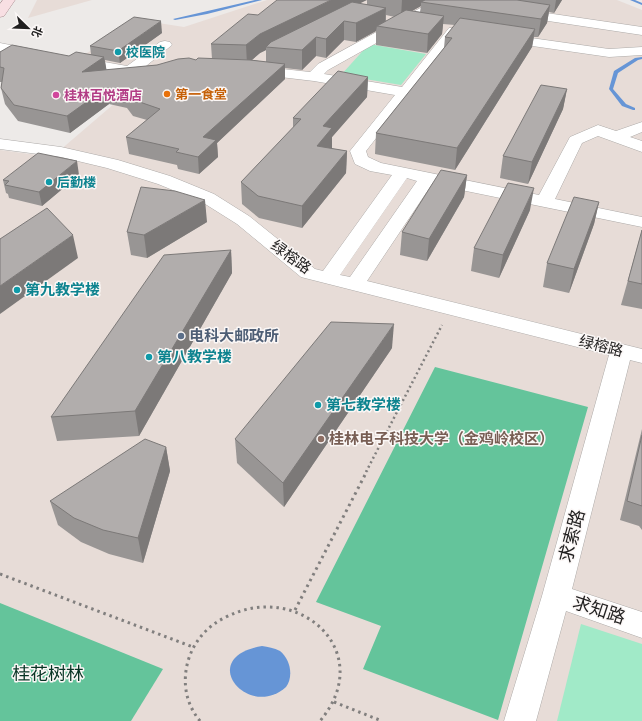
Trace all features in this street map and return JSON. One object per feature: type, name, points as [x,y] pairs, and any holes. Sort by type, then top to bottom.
[{"type":"main road","points":[[0,13],[9,0]]},
{"type":"street","points":[[314,77],[323,67],[402,23],[446,2]]},
{"type":"street","points":[[508,12],[642,31]]},
{"type":"street","points":[[379,20],[424,26]]},
{"type":"street","points":[[454,31],[358,151],[361,160],[376,167],[402,173],[642,222]]},
{"type":"street","points":[[491,36],[609,53],[626,54],[642,51]]},
{"type":"street","points":[[130,71],[165,45]]},
{"type":"street","points":[[0,47],[46,55]]},
{"type":"street","points":[[266,57],[247,70],[314,77],[405,92]]},
{"type":"street","points":[[61,58],[130,71],[159,70]]},
{"type":"street","points":[[615,137],[642,127]]},
{"type":"street","points":[[544,202],[576,140],[598,130],[642,147]]},
{"type":"street","name":"绿榕路","points":[[0,144],[61,152],[112,164],[170,182],[208,198],[243,220],[308,273],[631,354]]},
{"type":"street","points":[[329,278],[402,173]]},
{"type":"street","points":[[354,284],[427,178]]},
{"type":"street","name":"求索路","points":[[520,721],[556,596],[631,354]]},
{"type":"street","name":"求知路","points":[[556,596],[642,625]]},
{"type":"path","points":[[295,610],[450,308]]},
{"type":"path","points":[[0,574],[193,647]]},
{"type":"path","points":[[200,721],[196,717],[186,694],[185,670],[193,647],[207,628],[226,614],[248,606],[272,605],[295,610],[315,620],[330,636],[339,657],[340,679],[334,702],[320,721]]},
{"type":"path","points":[[334,702],[382,721]]},
{"type":"shaded area","points":[[37,0],[92,0],[28,18]]},
{"type":"shaded area","name":"桂林电子科技大学（金鸡岭校区）","points":[[267,0],[617,0],[642,10],[642,721],[0,721],[0,150],[52,157],[143,79],[68,65],[139,20],[184,27]]},
{"type":"green space","points":[[369,44],[426,54],[401,85],[341,75]]},
{"type":"green space","points":[[435,367],[588,407],[498,720],[363,669],[381,626],[316,602]]},
{"type":"green space","name":"桂花树林","points":[[0,603],[163,669],[131,721],[0,721]]},
{"type":"green space","points":[[581,624],[642,644],[642,721],[557,721]]},
{"type":"water","points":[[262,646],[278,650],[283,654],[290,668],[290,678],[286,687],[271,695],[257,696],[244,692],[235,683],[230,673],[232,662],[242,652]]},
{"type":"building","points":[[277,0],[331,0],[260,34],[246,45],[211,44],[248,14],[258,15]]},
{"type":"building","points":[[425,0],[517,0],[550,5],[541,19],[421,2]]},
{"type":"building","points":[[352,2],[386,8],[356,23],[344,21],[326,39],[316,37],[302,50],[266,47],[271,42]]},
{"type":"building","points":[[406,10],[444,16],[428,34],[377,26]]},
{"type":"building","points":[[134,17],[161,21],[118,51],[90,46]]},
{"type":"building","points":[[460,18],[535,29],[457,148],[376,133],[452,38],[445,37]]},
{"type":"building","points":[[12,45],[69,56],[76,52],[104,57],[82,72],[157,65],[178,59],[189,58],[196,60],[198,58],[250,60],[285,64],[203,137],[216,140],[198,157],[176,152],[179,149],[126,137],[160,109],[131,99],[124,91],[106,88],[67,116],[14,105],[1,88],[4,68],[0,67],[0,52]]},
{"type":"building","points":[[338,71],[368,77],[323,126],[332,128],[317,146],[347,151],[302,206],[258,196],[241,182],[301,119],[293,118]]},
{"type":"building","points":[[541,85],[567,89],[532,162],[503,156]]},
{"type":"building","points":[[38,153],[77,161],[39,192],[5,185],[9,181],[3,180]]},
{"type":"building","points":[[441,170],[467,175],[429,239],[402,232]]},
{"type":"building","points":[[508,183],[534,188],[503,255],[474,248]]},
{"type":"building","points":[[141,187],[175,191],[205,200],[144,235],[127,232]]},
{"type":"building","points":[[574,197],[599,202],[574,269],[547,263]]},
{"type":"building","points":[[47,208],[73,235],[0,286],[0,239]]},
{"type":"building","points":[[642,230],[642,284],[628,281]]},
{"type":"building","name":"第八教学楼","points":[[231,250],[135,411],[51,417],[164,255]]},
{"type":"building","name":"第七教学楼","points":[[331,322],[394,324],[283,483],[235,439]]},
{"type":"building","points":[[642,435],[642,506],[627,501]]},
{"type":"building","points":[[145,439],[166,447],[138,538],[103,530],[74,518],[50,501]]},
{"type":"waterway","points":[[175,19],[260,0]]},
{"type":"waterway","points":[[632,0],[642,4]]},
{"type":"waterway","points":[[633,109],[624,105],[611,89],[616,72],[637,59],[642,58]]},
{"type":"place","name":"校医院","points":[[118,52]]},
{"type":"place","name":"第一食堂","points":[[167,94]]},
{"type":"place","name":"桂林百悦酒店","points":[[56,95]]},
{"type":"place","name":"后勤楼","points":[[49,182]]},
{"type":"place","name":"第九教学楼","points":[[17,290]]},
{"type":"place","name":"电科大邮政所","points":[[181,336]]},
{"type":"place","name":"第八教学楼","points":[[149,357]]},
{"type":"place","name":"第七教学楼","points":[[318,405]]},
{"type":"place","name":"桂林电子科技大学（金鸡岭校区）","points":[[321,439]]}]
